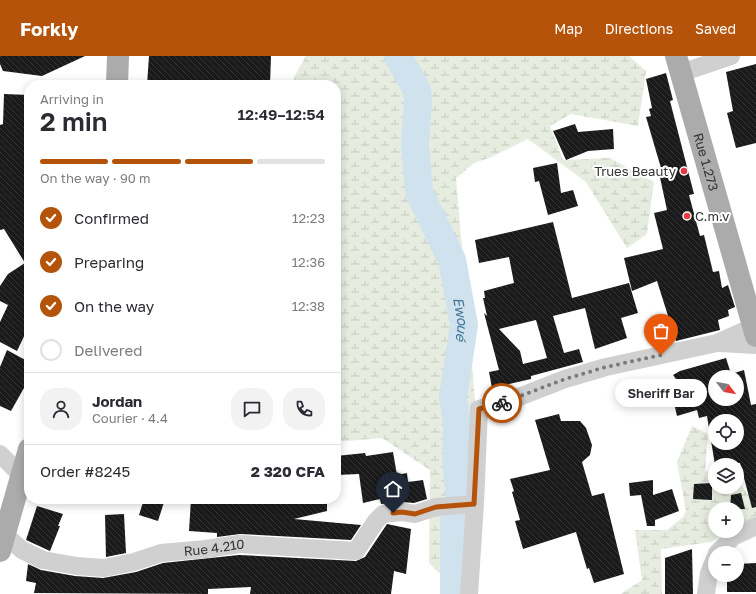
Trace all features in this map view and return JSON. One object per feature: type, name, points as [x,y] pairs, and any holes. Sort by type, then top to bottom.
[{"type":"main road","points":[[117,80],[118,56]]},
{"type":"main road","name":"Rue 1.273","points":[[678,65],[755,333]]},
{"type":"main road","points":[[3,543],[24,465]]},
{"type":"street","points":[[678,65],[731,56]]},
{"type":"street","points":[[469,594],[471,504],[479,409],[501,404],[565,379],[606,367],[717,343],[755,333]]},
{"type":"street","points":[[0,454],[21,475]]},
{"type":"street","name":"Rue 4.210","points":[[3,543],[43,560],[77,566],[104,568],[134,562],[161,553],[206,550],[239,544],[356,551],[376,521],[384,514],[402,512],[415,514],[436,507],[471,504]]},
{"type":"street","points":[[724,546],[733,537],[756,526]]},
{"type":"street","points":[[706,594],[708,580]]},
{"type":"green space","points":[[306,56],[629,56],[646,71],[638,126],[571,114],[550,126],[563,160],[610,158],[654,182],[647,234],[627,248],[586,182],[528,139],[489,158],[474,163],[456,178],[475,400],[470,420],[464,594],[448,594],[447,580],[429,563],[430,470],[382,438],[341,442],[341,80],[294,80],[294,77]]},
{"type":"green space","points":[[692,426],[708,434],[705,471],[708,471],[708,494],[744,494],[744,489],[756,506],[756,516],[744,523],[744,502],[708,502],[708,538],[718,538],[711,542],[661,549],[662,594],[621,594],[642,580],[635,530],[667,530],[683,517],[686,511],[677,462]]},
{"type":"building","points":[[0,56],[85,56],[42,76],[3,71],[0,64]]},
{"type":"building","points":[[149,56],[271,56],[270,80],[147,80]]},
{"type":"building","points":[[756,64],[756,143],[736,148],[727,113],[733,111],[726,72]]},
{"type":"building","points":[[666,73],[673,100],[670,101],[694,194],[689,195],[700,236],[704,235],[713,272],[719,271],[722,288],[728,285],[735,307],[728,310],[729,316],[718,320],[720,330],[676,341],[657,281],[632,291],[624,258],[663,249],[654,213],[667,210],[658,168],[661,168],[646,117],[651,116],[649,109],[652,108],[646,79]]},
{"type":"building","points":[[4,94],[24,95],[24,261],[4,229],[0,230],[0,125],[3,124]]},
{"type":"building","points":[[575,124],[578,132],[613,129],[614,149],[588,151],[566,160],[553,131]]},
{"type":"building","points":[[557,163],[561,193],[573,190],[578,206],[548,215],[539,181],[535,182],[533,168]]},
{"type":"building","points":[[553,222],[572,298],[629,283],[638,313],[621,318],[627,338],[595,349],[585,308],[553,316],[564,353],[579,349],[583,362],[531,376],[531,379],[492,388],[489,372],[499,370],[484,313],[487,316],[483,298],[485,298],[484,291],[514,283],[509,257],[479,263],[475,240]],"holes":[[[536,320],[547,358],[523,364],[520,351],[499,329]]]},
{"type":"building","points":[[24,264],[24,336],[17,351],[0,342],[0,322],[8,305],[0,301],[0,286],[8,274]]},
{"type":"building","points":[[7,350],[24,359],[24,388],[11,411],[0,406],[0,367]]},
{"type":"building","points":[[726,358],[730,370],[708,370],[708,406],[744,406],[744,370],[751,405],[756,404],[756,507],[752,508],[744,478],[744,458],[714,458],[713,450],[744,450],[744,414],[708,414],[708,422],[707,416],[699,418],[697,410],[677,416],[671,390],[681,386],[673,375],[680,371]]},
{"type":"building","points":[[559,414],[561,421],[580,421],[586,428],[592,445],[590,455],[582,462],[592,496],[604,493],[624,574],[594,583],[589,568],[587,569],[576,532],[523,549],[515,521],[520,520],[510,479],[550,470],[535,420]]},
{"type":"building","points":[[393,452],[397,475],[407,473],[408,482],[423,480],[427,499],[414,503],[402,502],[381,504],[380,499],[363,503],[359,474],[341,475],[341,455],[365,453],[366,456]]},
{"type":"building","points":[[653,480],[653,495],[672,489],[679,511],[655,520],[655,526],[647,526],[641,495],[630,496],[629,483]]},
{"type":"building","points":[[708,483],[708,494],[712,494],[712,500],[693,499],[694,484]]},
{"type":"building","points":[[741,494],[743,502],[730,502],[731,495]]},
{"type":"building","points":[[142,504],[163,504],[158,521],[139,515]]},
{"type":"building","points":[[191,504],[327,504],[327,511],[294,519],[361,525],[351,540],[240,534],[217,537],[217,533],[189,531]]},
{"type":"building","points":[[37,506],[63,514],[50,551],[26,540]]},
{"type":"building","points":[[124,514],[126,553],[106,557],[105,515]]},
{"type":"building","points":[[387,524],[411,529],[406,574],[394,571],[391,594],[250,594],[251,587],[208,589],[208,594],[34,593],[36,583],[26,581],[28,564],[41,570],[75,576],[103,578],[136,572],[163,563],[239,555],[356,561],[365,557]]},
{"type":"building","points":[[692,549],[693,594],[665,594],[665,558]]},
{"type":"building","points":[[756,563],[756,592],[727,592],[727,582],[744,582],[744,564]]},
{"type":"waterway","name":"Ewoué","points":[[398,56],[417,90],[418,100],[415,145],[419,192],[452,260],[464,325],[453,397],[457,425],[456,459],[460,502],[454,519],[454,594]]},
{"type":"way so far","points":[[502,403],[565,379],[583,375],[606,367],[661,355]]},
{"type":"place","name":"Trues Beauty","points":[[684,171]]},
{"type":"place","name":"C.m.v","points":[[687,216]]},
{"type":"place","name":"Sheriff Bar","points":[[661,355]]},
{"type":"route","points":[[393,513],[402,512],[415,514],[436,507],[474,504],[479,409],[502,403]]}]
